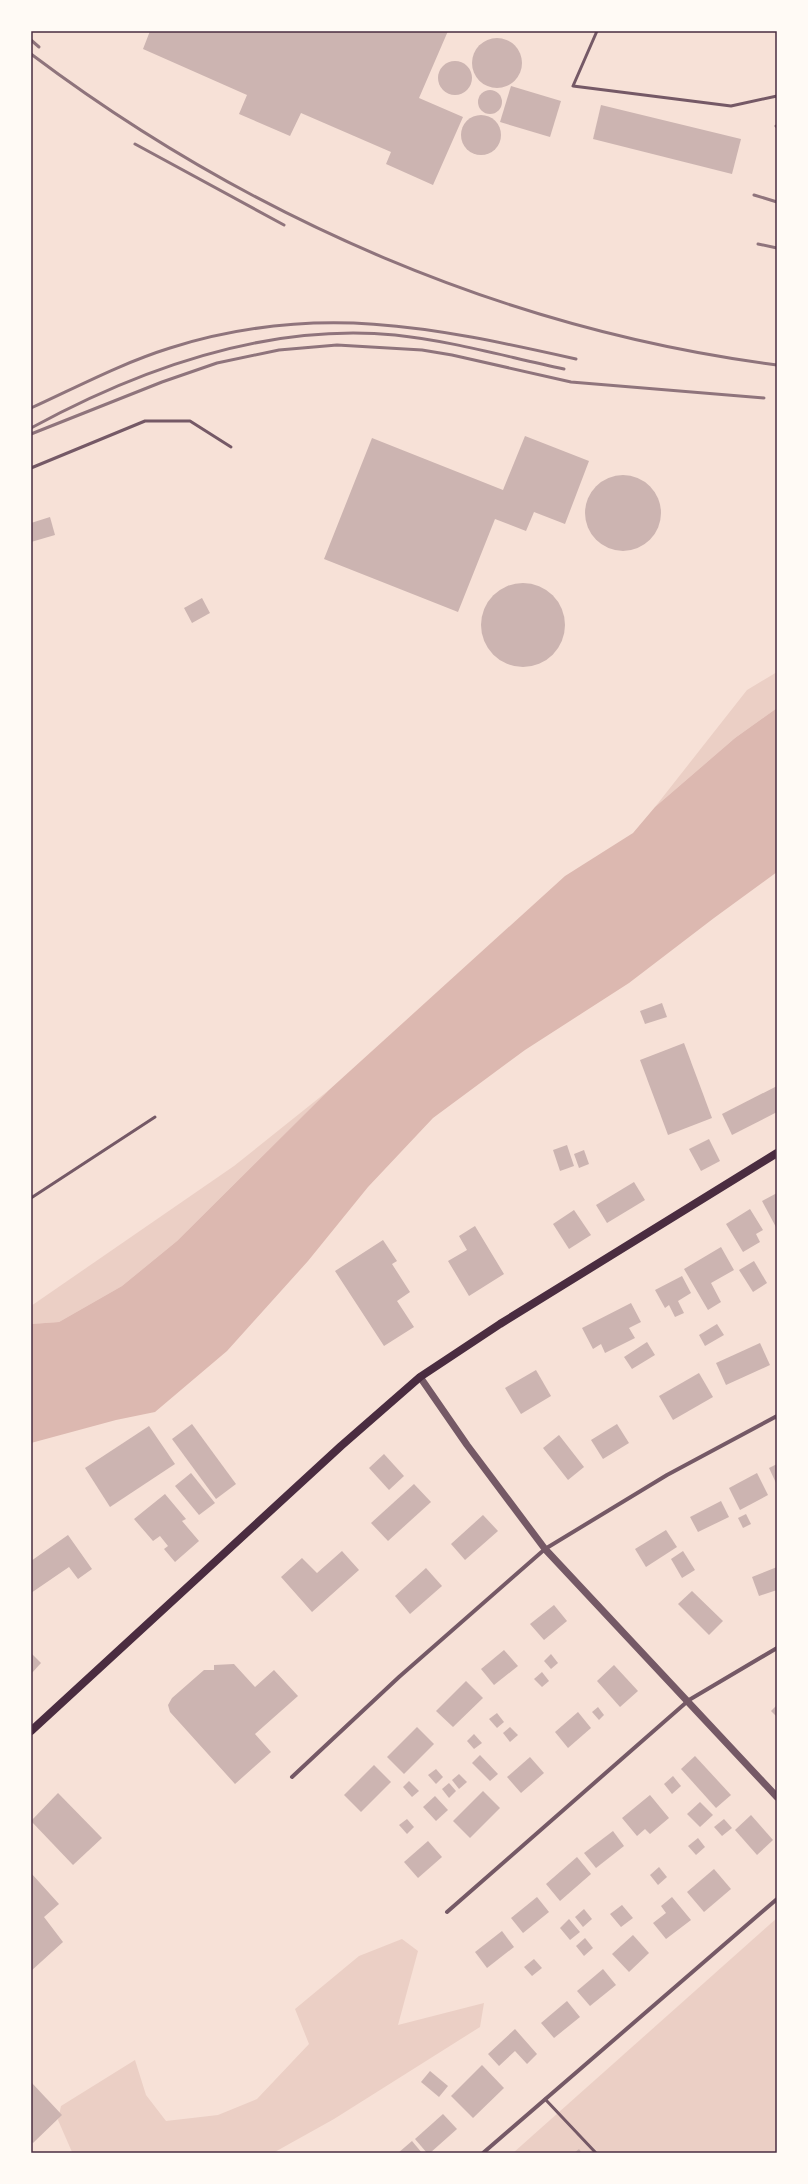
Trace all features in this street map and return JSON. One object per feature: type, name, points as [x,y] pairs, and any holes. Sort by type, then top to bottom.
[{"type":"main road","points":[[31,1731],[341,1446],[420,1377],[500,1324],[777,1153]]},
{"type":"street","points":[[420,1377],[467,1445],[545,1549],[689,1700],[777,1797]]},
{"type":"street","points":[[292,1777],[399,1677],[545,1549],[667,1475],[777,1416]]},
{"type":"street","points":[[447,1912],[689,1700],[777,1648]]},
{"type":"street","points":[[483,2153],[777,1899]]},
{"type":"lane","points":[[597,31],[573,86],[731,106],[777,96]]},
{"type":"lane","points":[[31,468],[145,421],[190,421],[231,447]]},
{"type":"lane","points":[[31,1198],[155,1117]]},
{"type":"lane","points":[[545,2099],[596,2153]]},
{"type":"shaded area","points":[[777,672],[777,708],[735,738],[655,807],[747,690]]},
{"type":"shaded area","points":[[777,708],[777,872],[629,983],[525,1050],[433,1118],[368,1187],[308,1261],[227,1351],[155,1412],[116,1420],[31,1443],[31,1324],[59,1322],[122,1286],[177,1241],[329,1090],[565,876],[633,833],[655,807],[735,738]]},
{"type":"shaded area","points":[[329,1090],[177,1241],[122,1286],[59,1322],[31,1324],[31,1306],[234,1166]]},
{"type":"shaded area","points":[[777,1918],[777,2153],[513,2153]]},
{"type":"shaded area","points":[[402,1939],[418,1951],[398,2025],[484,2003],[480,2027],[334,2119],[273,2153],[71,2153],[72,2152],[58,2120],[61,2106],[135,2060],[146,2095],[166,2121],[218,2115],[257,2099],[309,2044],[295,2009],[359,1956]]},
{"type":"building","points":[[150,31],[448,31],[419,98],[463,117],[433,185],[386,164],[391,152],[301,113],[290,136],[239,114],[247,95],[143,49]]},
{"type":"building","points":[[497,38],[511,42],[518,49],[522,63],[518,77],[511,84],[497,88],[483,84],[476,77],[472,63],[476,49],[483,42]]},
{"type":"building","points":[[455,61],[461,62],[467,66],[471,72],[471,84],[467,90],[461,94],[455,95],[449,94],[443,90],[439,84],[438,78],[439,72],[443,66],[449,62]]},
{"type":"building","points":[[511,86],[561,101],[550,137],[500,122]]},
{"type":"building","points":[[490,90],[495,91],[501,97],[501,107],[495,113],[490,114],[485,113],[479,107],[478,102],[479,97],[485,91]]},
{"type":"building","points":[[601,105],[741,139],[732,174],[593,139]]},
{"type":"building","points":[[485,115],[492,118],[498,124],[501,135],[500,143],[492,152],[485,155],[477,155],[470,152],[462,143],[461,131],[464,124],[473,116]]},
{"type":"building","points":[[525,436],[589,461],[565,524],[534,512],[526,531],[495,519],[458,612],[324,559],[372,438],[503,490]]},
{"type":"building","points":[[616,475],[630,475],[644,481],[655,492],[661,506],[661,520],[658,528],[650,540],[644,545],[630,551],[616,551],[602,545],[591,534],[585,520],[585,506],[591,492],[602,481]]},
{"type":"building","points":[[50,517],[55,535],[31,542],[31,523]]},
{"type":"building","points":[[523,583],[539,586],[546,590],[558,602],[562,609],[565,625],[562,641],[558,648],[546,660],[539,664],[523,667],[507,664],[500,660],[488,648],[484,641],[481,625],[484,609],[488,602],[500,590],[507,586]]},
{"type":"building","points":[[202,598],[210,613],[192,623],[184,608]]},
{"type":"building","points":[[662,1003],[667,1017],[645,1024],[640,1011]]},
{"type":"building","points":[[684,1043],[712,1118],[668,1135],[640,1060]]},
{"type":"building","points":[[777,1086],[777,1112],[732,1135],[722,1114]]},
{"type":"building","points":[[709,1139],[720,1161],[701,1171],[689,1149]]},
{"type":"building","points":[[567,1145],[574,1166],[560,1171],[553,1150]]},
{"type":"building","points":[[584,1150],[589,1164],[579,1168],[574,1154]]},
{"type":"building","points":[[634,1182],[645,1200],[607,1223],[596,1205]]},
{"type":"building","points":[[777,1193],[777,1229],[762,1201]]},
{"type":"building","points":[[750,1209],[763,1230],[756,1234],[760,1242],[743,1252],[726,1224]]},
{"type":"building","points":[[574,1210],[591,1235],[569,1249],[553,1224]]},
{"type":"building","points":[[475,1226],[504,1274],[469,1296],[448,1261],[467,1250],[459,1236]]},
{"type":"building","points":[[383,1240],[397,1261],[392,1264],[410,1292],[397,1301],[414,1327],[384,1346],[335,1271]]},
{"type":"building","points":[[721,1247],[734,1270],[711,1283],[721,1302],[708,1310],[684,1269]]},
{"type":"building","points":[[754,1261],[767,1283],[753,1292],[739,1270]]},
{"type":"building","points":[[682,1276],[691,1293],[678,1301],[684,1313],[675,1317],[669,1305],[665,1308],[655,1290]]},
{"type":"building","points":[[631,1303],[641,1322],[629,1328],[635,1338],[605,1353],[601,1344],[593,1349],[582,1328]]},
{"type":"building","points":[[717,1324],[724,1335],[705,1346],[699,1335]]},
{"type":"building","points":[[647,1342],[655,1355],[632,1369],[624,1357]]},
{"type":"building","points":[[760,1343],[770,1365],[726,1385],[716,1363]]},
{"type":"building","points":[[536,1370],[551,1396],[521,1414],[505,1388]]},
{"type":"building","points":[[699,1373],[713,1397],[673,1420],[659,1396]]},
{"type":"building","points":[[192,1424],[236,1484],[216,1499],[172,1439]]},
{"type":"building","points":[[617,1424],[629,1443],[603,1459],[591,1440]]},
{"type":"building","points":[[149,1426],[175,1464],[110,1507],[85,1468]]},
{"type":"building","points":[[559,1435],[584,1467],[568,1480],[543,1448]]},
{"type":"building","points":[[384,1454],[404,1476],[389,1490],[369,1468]]},
{"type":"building","points":[[777,1464],[777,1485],[769,1468]]},
{"type":"building","points":[[191,1473],[215,1503],[199,1515],[175,1486]]},
{"type":"building","points":[[757,1473],[768,1495],[740,1510],[729,1488]]},
{"type":"building","points":[[414,1484],[431,1502],[388,1541],[371,1523]]},
{"type":"building","points":[[165,1494],[186,1519],[182,1521],[199,1541],[175,1562],[164,1549],[168,1546],[160,1536],[153,1541],[134,1519]]},
{"type":"building","points":[[721,1501],[729,1517],[698,1532],[690,1517]]},
{"type":"building","points":[[746,1514],[751,1524],[743,1528],[738,1518]]},
{"type":"building","points":[[483,1515],[498,1531],[465,1560],[451,1544]]},
{"type":"building","points":[[666,1530],[677,1547],[646,1567],[635,1549]]},
{"type":"building","points":[[68,1535],[92,1569],[78,1579],[69,1567],[31,1593],[31,1561]]},
{"type":"building","points":[[342,1551],[359,1570],[312,1612],[281,1577],[302,1558],[317,1573]]},
{"type":"building","points":[[683,1551],[695,1570],[682,1578],[671,1559]]},
{"type":"building","points":[[777,1567],[777,1590],[759,1596],[752,1577]]},
{"type":"building","points":[[426,1568],[442,1586],[410,1614],[395,1596]]},
{"type":"building","points":[[692,1591],[723,1621],[709,1635],[678,1604]]},
{"type":"building","points":[[554,1605],[567,1621],[544,1640],[530,1624]]},
{"type":"building","points":[[504,1650],[518,1666],[494,1685],[481,1669]]},
{"type":"building","points":[[31,1653],[41,1663],[31,1674]]},
{"type":"building","points":[[551,1654],[558,1663],[551,1669],[544,1661]]},
{"type":"building","points":[[234,1664],[255,1687],[274,1670],[298,1696],[255,1734],[271,1752],[235,1784],[170,1712],[168,1705],[172,1698],[204,1670],[214,1670],[214,1665]]},
{"type":"building","points":[[614,1665],[638,1691],[620,1707],[597,1681]]},
{"type":"building","points":[[542,1672],[549,1681],[542,1687],[534,1679]]},
{"type":"building","points":[[466,1681],[483,1698],[453,1727],[436,1711]]},
{"type":"building","points":[[777,1705],[777,1717],[771,1711]]},
{"type":"building","points":[[598,1707],[604,1715],[599,1720],[592,1712]]},
{"type":"building","points":[[578,1712],[591,1728],[568,1748],[555,1732]]},
{"type":"building","points":[[497,1713],[504,1722],[497,1728],[489,1719]]},
{"type":"building","points":[[417,1727],[434,1744],[404,1774],[387,1757]]},
{"type":"building","points":[[510,1727],[518,1735],[510,1742],[503,1733]]},
{"type":"building","points":[[474,1734],[482,1743],[474,1749],[467,1741]]},
{"type":"building","points":[[480,1755],[498,1774],[490,1781],[472,1763]]},
{"type":"building","points":[[695,1756],[731,1795],[716,1808],[681,1769]]},
{"type":"building","points":[[530,1757],[544,1773],[521,1793],[507,1777]]},
{"type":"building","points":[[374,1765],[391,1782],[361,1812],[344,1795]]},
{"type":"building","points":[[436,1769],[443,1777],[436,1784],[428,1775]]},
{"type":"building","points":[[459,1774],[467,1782],[459,1789],[452,1780]]},
{"type":"building","points":[[673,1776],[681,1786],[672,1794],[664,1784]]},
{"type":"building","points":[[409,1781],[419,1791],[412,1797],[403,1787]]},
{"type":"building","points":[[449,1783],[456,1791],[449,1798],[442,1789]]},
{"type":"building","points":[[483,1791],[500,1808],[470,1838],[453,1821]]},
{"type":"building","points":[[58,1793],[102,1838],[73,1865],[31,1821]]},
{"type":"building","points":[[650,1795],[669,1818],[650,1834],[645,1829],[637,1836],[622,1818]]},
{"type":"building","points":[[435,1796],[448,1810],[436,1821],[423,1807]]},
{"type":"building","points":[[700,1802],[713,1815],[700,1827],[687,1814]]},
{"type":"building","points":[[751,1815],[773,1840],[757,1855],[735,1830]]},
{"type":"building","points":[[407,1819],[414,1827],[407,1834],[399,1825]]},
{"type":"building","points":[[724,1819],[732,1828],[722,1836],[714,1827]]},
{"type":"building","points":[[613,1831],[624,1846],[596,1868],[584,1853]]},
{"type":"building","points":[[698,1838],[705,1847],[696,1855],[688,1846]]},
{"type":"building","points":[[428,1841],[442,1857],[418,1878],[404,1862]]},
{"type":"building","points":[[577,1857],[591,1874],[560,1901],[546,1884]]},
{"type":"building","points":[[659,1867],[667,1877],[658,1885],[650,1875]]},
{"type":"building","points":[[714,1869],[731,1889],[704,1912],[687,1892]]},
{"type":"building","points":[[31,1873],[59,1904],[44,1917],[63,1942],[31,1971]]},
{"type":"building","points":[[537,1897],[549,1912],[523,1933],[511,1918]]},
{"type":"building","points":[[672,1897],[691,1920],[666,1939],[653,1923],[666,1913],[661,1906]]},
{"type":"building","points":[[622,1905],[633,1918],[621,1927],[610,1914]]},
{"type":"building","points":[[584,1909],[592,1919],[583,1927],[575,1917]]},
{"type":"building","points":[[569,1919],[580,1932],[570,1940],[560,1928]]},
{"type":"building","points":[[502,1931],[514,1947],[487,1968],[475,1952]]},
{"type":"building","points":[[633,1935],[649,1953],[629,1972],[612,1954]]},
{"type":"building","points":[[585,1938],[593,1948],[584,1956],[576,1946]]},
{"type":"building","points":[[534,1959],[542,1968],[532,1976],[524,1967]]},
{"type":"building","points":[[603,1969],[616,1985],[590,2006],[577,1991]]},
{"type":"building","points":[[567,2001],[580,2017],[554,2038],[541,2023]]},
{"type":"building","points":[[515,2029],[537,2054],[527,2064],[515,2051],[499,2066],[488,2054]]},
{"type":"building","points":[[482,2065],[504,2088],[473,2118],[451,2096]]},
{"type":"building","points":[[430,2071],[448,2086],[439,2097],[421,2082]]},
{"type":"building","points":[[31,2082],[62,2115],[33,2143],[31,2141]]},
{"type":"building","points":[[443,2114],[457,2129],[430,2153],[427,2153],[415,2139]]},
{"type":"building","points":[[412,2141],[422,2153],[398,2153]]},
{"type":"building","points":[[579,2149],[582,2153],[574,2153]]},
{"type":"railway","points":[[31,40],[39,47]]},
{"type":"railway","points":[[31,54],[115,113],[201,167],[291,215],[384,258],[479,294],[577,325],[676,348],[777,365]]},
{"type":"railway","points":[[135,144],[284,225]]},
{"type":"railway","points":[[754,195],[777,202]]},
{"type":"railway","points":[[758,244],[777,248]]},
{"type":"railway","points":[[31,408],[152,354],[223,334],[274,326],[324,323],[374,324],[423,329],[473,337],[576,359]]},
{"type":"railway","points":[[31,428],[116,386],[161,369],[207,354],[253,343],[300,336],[347,333],[395,335],[458,345],[564,369]]},
{"type":"railway","points":[[31,434],[162,382],[217,363],[279,350],[337,345],[422,350],[452,355],[571,382],[764,398]]}]
